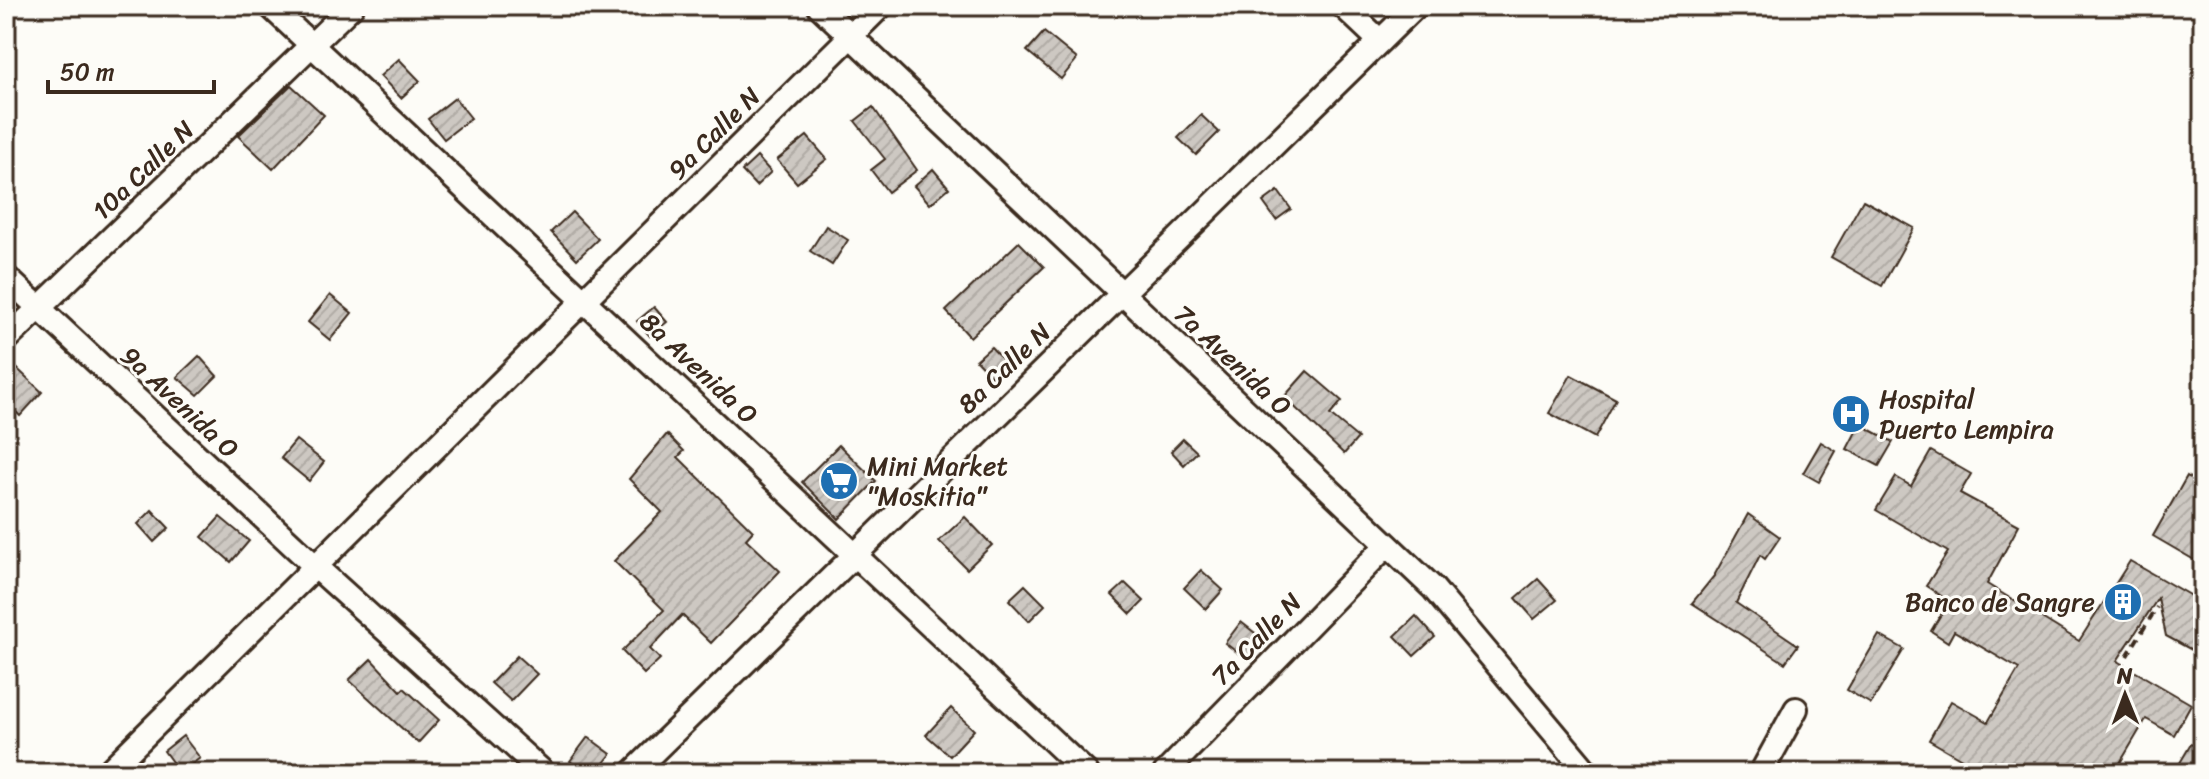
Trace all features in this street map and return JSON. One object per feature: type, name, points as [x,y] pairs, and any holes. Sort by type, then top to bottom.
[{"type":"street","name":"8a Avenida O","points":[[270,6],[587,300],[1087,773]]},
{"type":"street","name":"10a Calle N","points":[[6,340],[352,6]]},
{"type":"street","name":"7a Avenida O","points":[[819,6],[1433,588],[1588,773]]},
{"type":"street","name":"9a Calle N","points":[[587,300],[881,6]]},
{"type":"street","points":[[1343,6],[1380,41]]},
{"type":"street","name":"8a Calle N","points":[[632,773],[1416,6]]},
{"type":"street","name":"9a Avenida O","points":[[6,277],[316,567],[544,773]]},
{"type":"street","points":[[107,773],[587,300]]},
{"type":"street","name":"7a Calle N","points":[[1165,773],[1387,545]]},
{"type":"street","points":[[1761,773],[1796,709]]},
{"type":"path","points":[[2127,656],[2157,607]]},
{"type":"building","points":[[1044,32],[1077,59],[1061,79],[1027,51]]},
{"type":"building","points":[[399,59],[420,81],[401,98],[380,76]]},
{"type":"building","points":[[291,85],[324,115],[273,169],[238,136]]},
{"type":"building","points":[[455,98],[471,118],[444,139],[428,119]]},
{"type":"building","points":[[873,107],[917,170],[888,192],[871,170],[885,159],[855,121]]},
{"type":"building","points":[[1201,115],[1219,132],[1196,155],[1178,138]]},
{"type":"building","points":[[807,136],[827,159],[797,183],[777,160]]},
{"type":"building","points":[[757,157],[771,172],[756,186],[742,171]]},
{"type":"building","points":[[933,169],[949,188],[930,204],[914,186]]},
{"type":"building","points":[[1278,191],[1291,209],[1276,220],[1263,202]]},
{"type":"building","points":[[1863,200],[1914,228],[1882,286],[1831,257]]},
{"type":"building","points":[[572,212],[598,239],[577,259],[551,232]]},
{"type":"building","points":[[826,226],[848,240],[832,265],[810,251]]},
{"type":"building","points":[[1019,242],[1044,267],[970,337],[946,311]]},
{"type":"building","points":[[330,295],[352,313],[330,340],[308,322]]},
{"type":"building","points":[[654,307],[667,322],[650,336],[637,321]]},
{"type":"building","points":[[991,347],[1007,364],[993,378],[976,360]]},
{"type":"building","points":[[199,356],[217,376],[198,395],[177,377]]},
{"type":"building","points":[[6,358],[42,392],[20,416],[6,402]]},
{"type":"building","points":[[1307,371],[1342,401],[1330,415],[1358,438],[1344,454],[1284,397]]},
{"type":"building","points":[[1571,375],[1616,399],[1595,438],[1549,413]]},
{"type":"building","points":[[1860,424],[1893,442],[1879,466],[1847,449]]},
{"type":"building","points":[[667,434],[684,451],[678,457],[753,531],[746,539],[780,571],[711,643],[682,615],[650,649],[660,659],[644,674],[622,651],[664,610],[614,561],[662,512],[629,479]]},
{"type":"building","points":[[1183,439],[1197,452],[1184,465],[1171,451]]},
{"type":"building","points":[[296,440],[324,462],[309,481],[281,458]]},
{"type":"building","points":[[1821,442],[1836,451],[1819,482],[1803,473]]},
{"type":"building","name":"Mini Market \"Moskitia\"","points":[[839,445],[876,481],[839,519],[802,482]]},
{"type":"building","points":[[1931,451],[1971,474],[1960,493],[2019,525],[1987,584],[2079,641],[2130,561],[2203,603],[2203,656],[2166,636],[2158,598],[2117,661],[2191,704],[2174,735],[2146,719],[2114,773],[1986,773],[1929,740],[1951,701],[1988,722],[2019,669],[1954,631],[1948,642],[1931,631],[1949,601],[1926,586],[1948,552],[1876,510],[1896,477],[1911,486]]},
{"type":"building","points":[[2187,476],[2203,486],[2203,565],[2153,536]]},
{"type":"building","points":[[152,510],[169,528],[154,542],[138,524]]},
{"type":"building","points":[[1748,514],[1780,537],[1765,559],[1760,555],[1736,603],[1798,645],[1785,663],[1692,603],[1714,576]]},
{"type":"building","points":[[220,517],[249,541],[231,562],[202,537]]},
{"type":"building","points":[[965,517],[992,545],[967,569],[939,541]]},
{"type":"building","points":[[1201,570],[1223,590],[1206,609],[1184,588]]},
{"type":"building","points":[[1538,579],[1557,600],[1534,619],[1516,598]]},
{"type":"building","points":[[1125,583],[1144,601],[1131,614],[1112,595]]},
{"type":"building","points":[[1025,585],[1045,605],[1029,621],[1009,600]]},
{"type":"building","points":[[1416,616],[1435,637],[1414,656],[1395,636]]},
{"type":"building","points":[[1241,622],[1264,640],[1247,660],[1225,643]]},
{"type":"building","points":[[1879,635],[1904,649],[1871,704],[1847,690]]},
{"type":"building","points":[[517,656],[537,674],[511,701],[491,683]]},
{"type":"building","points":[[371,659],[401,691],[404,688],[439,720],[418,743],[349,680]]},
{"type":"building","points":[[951,708],[974,730],[950,756],[926,735]]},
{"type":"building","points":[[183,736],[200,758],[180,773],[164,751]]},
{"type":"building","points":[[588,737],[611,754],[596,773],[585,773],[570,761]]},
{"type":"building","points":[[2191,744],[2203,751],[2199,773],[2174,773]]},
{"type":"place","name":"Hospital Puerto Lempira","points":[[1851,414]]},
{"type":"place","name":"Mini Market \"Moskitia\"","points":[[839,481]]},
{"type":"place","name":"Banco de Sangre","points":[[2123,602]]}]
